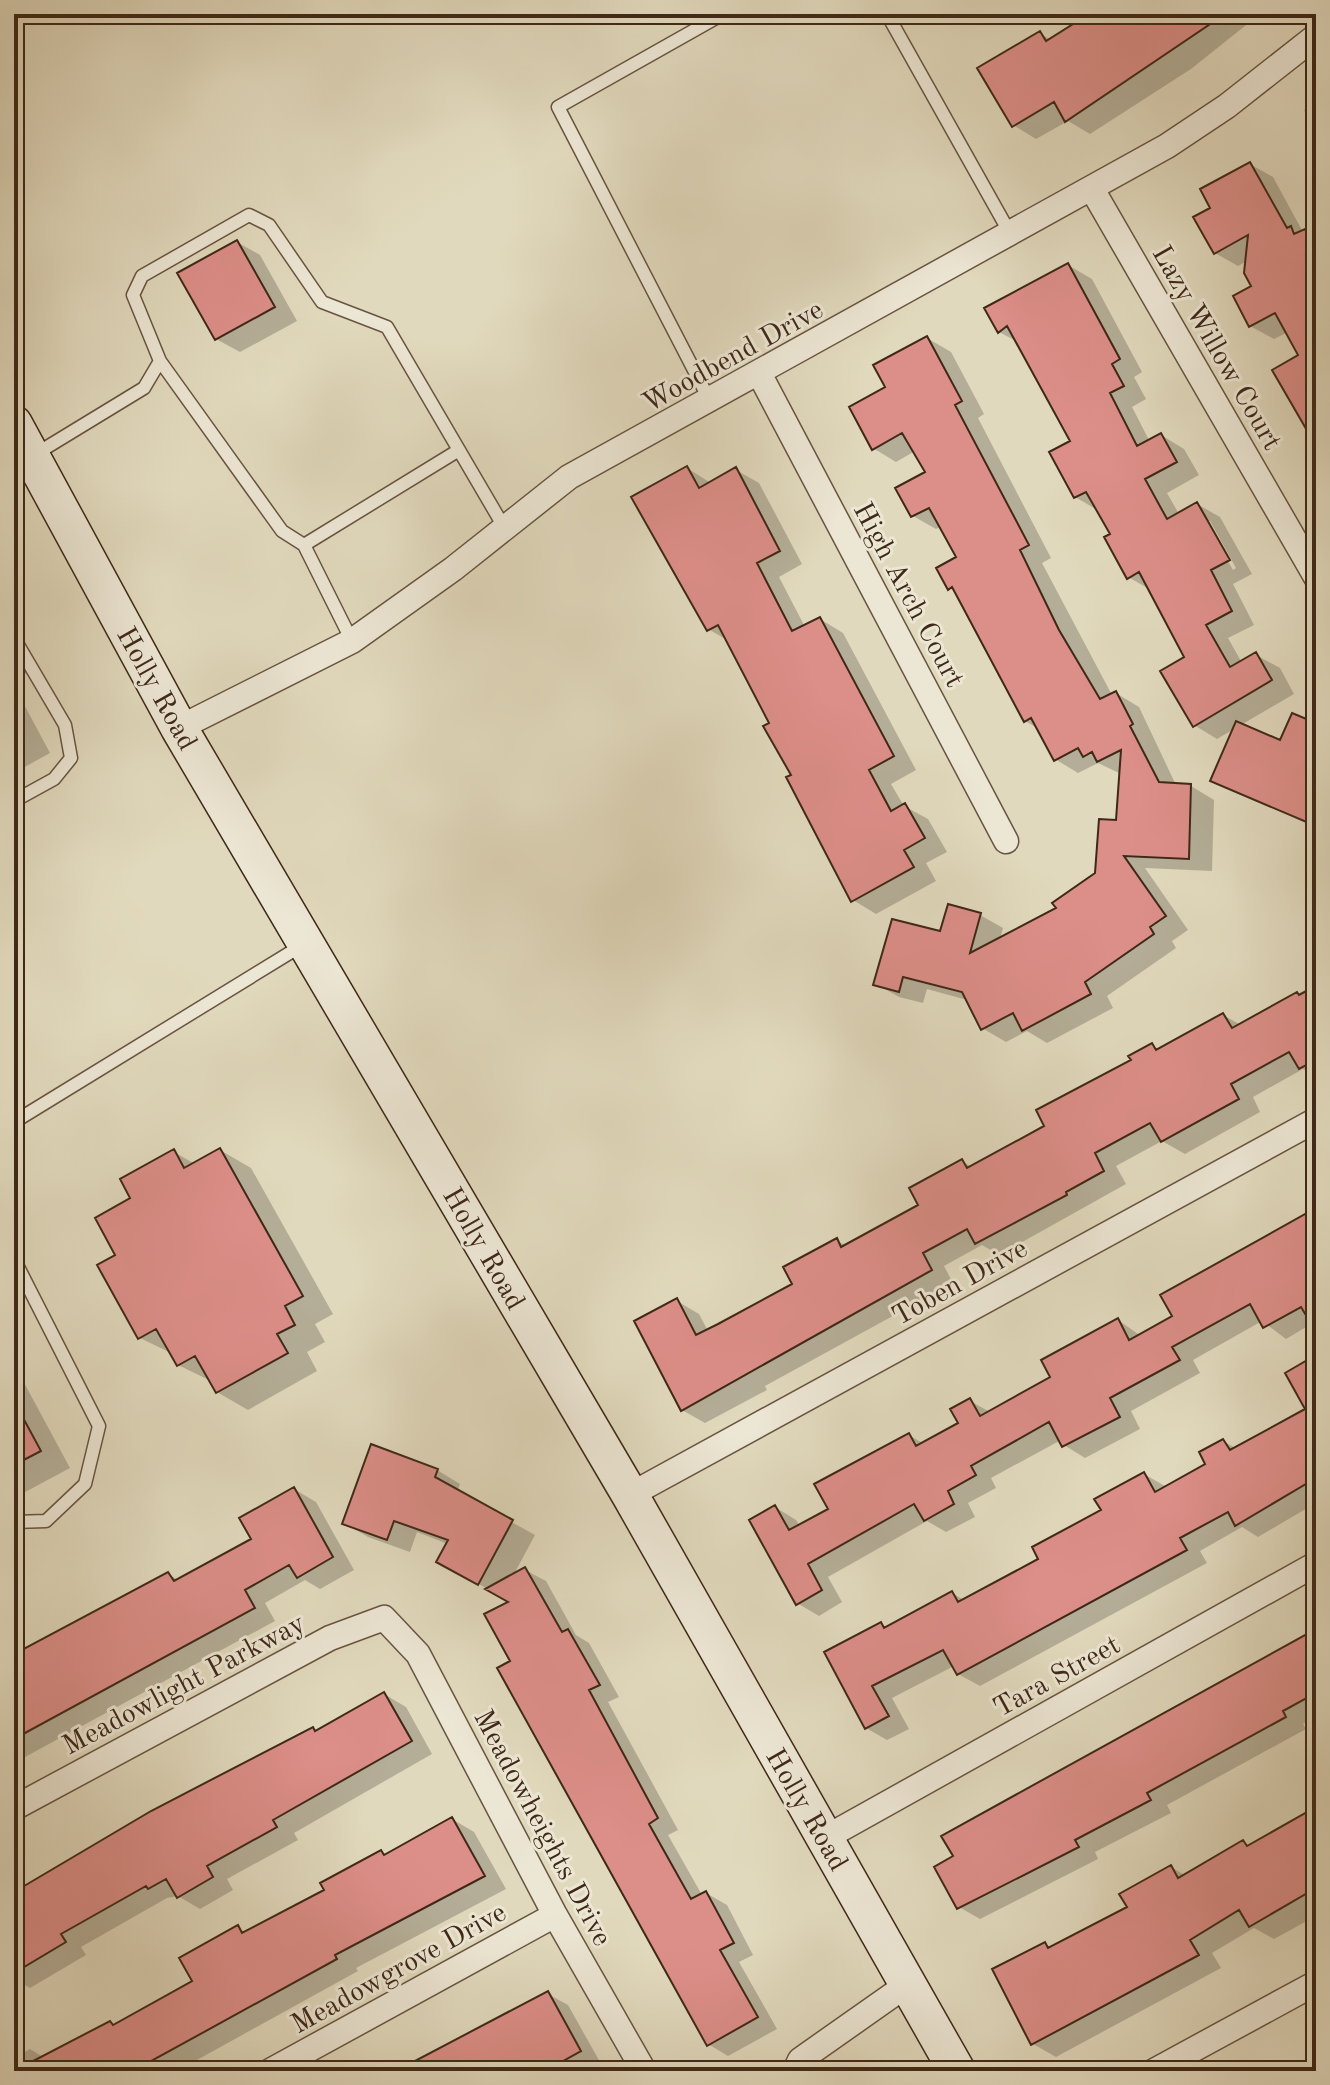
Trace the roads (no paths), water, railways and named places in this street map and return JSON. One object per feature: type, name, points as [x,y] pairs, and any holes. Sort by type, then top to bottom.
[{"type":"main road","name":"Holly Road","points":[[14,424],[179,728],[630,1495],[957,2071]]},
{"type":"street","name":"Woodbend Drive","points":[[179,728],[352,641],[420,594],[569,477],[760,375],[1092,189],[1227,106],[1316,36]]},
{"type":"street","name":"Lazy Willow Court","points":[[1092,189],[1316,577]]},
{"type":"street","name":"High Arch Court","points":[[760,375],[1006,841]]},
{"type":"street","name":"Toben Drive","points":[[630,1495],[1316,1120]]},
{"type":"street","name":"Tara Street","points":[[825,1838],[1316,1564]]},
{"type":"street","name":"Meadowlight Parkway","points":[[14,1808],[330,1638],[384,1618]]},
{"type":"street","name":"Meadowheights Drive","points":[[384,1618],[418,1654],[555,1915],[644,2071]]},
{"type":"street","name":"Meadowgrove Drive","points":[[270,2071],[555,1915]]},
{"type":"street","points":[[1154,2071],[1316,1983]]},
{"type":"street","points":[[795,2071],[800,2060],[908,1984]]},
{"type":"lane","points":[[710,401],[558,107],[723,14]]},
{"type":"lane","points":[[887,14],[1011,235]]},
{"type":"lane","points":[[352,641],[304,545],[282,531],[160,361],[133,295],[142,276],[249,215],[269,225],[322,302],[387,327],[504,527]]},
{"type":"lane","points":[[31,456],[144,388],[160,361]]},
{"type":"lane","points":[[304,545],[459,450]]},
{"type":"lane","points":[[14,638],[65,725],[71,758],[54,779],[14,801]]},
{"type":"lane","points":[[14,1122],[305,943]]},
{"type":"lane","points":[[14,1259],[99,1426],[85,1484],[46,1521],[14,1522]]}]
